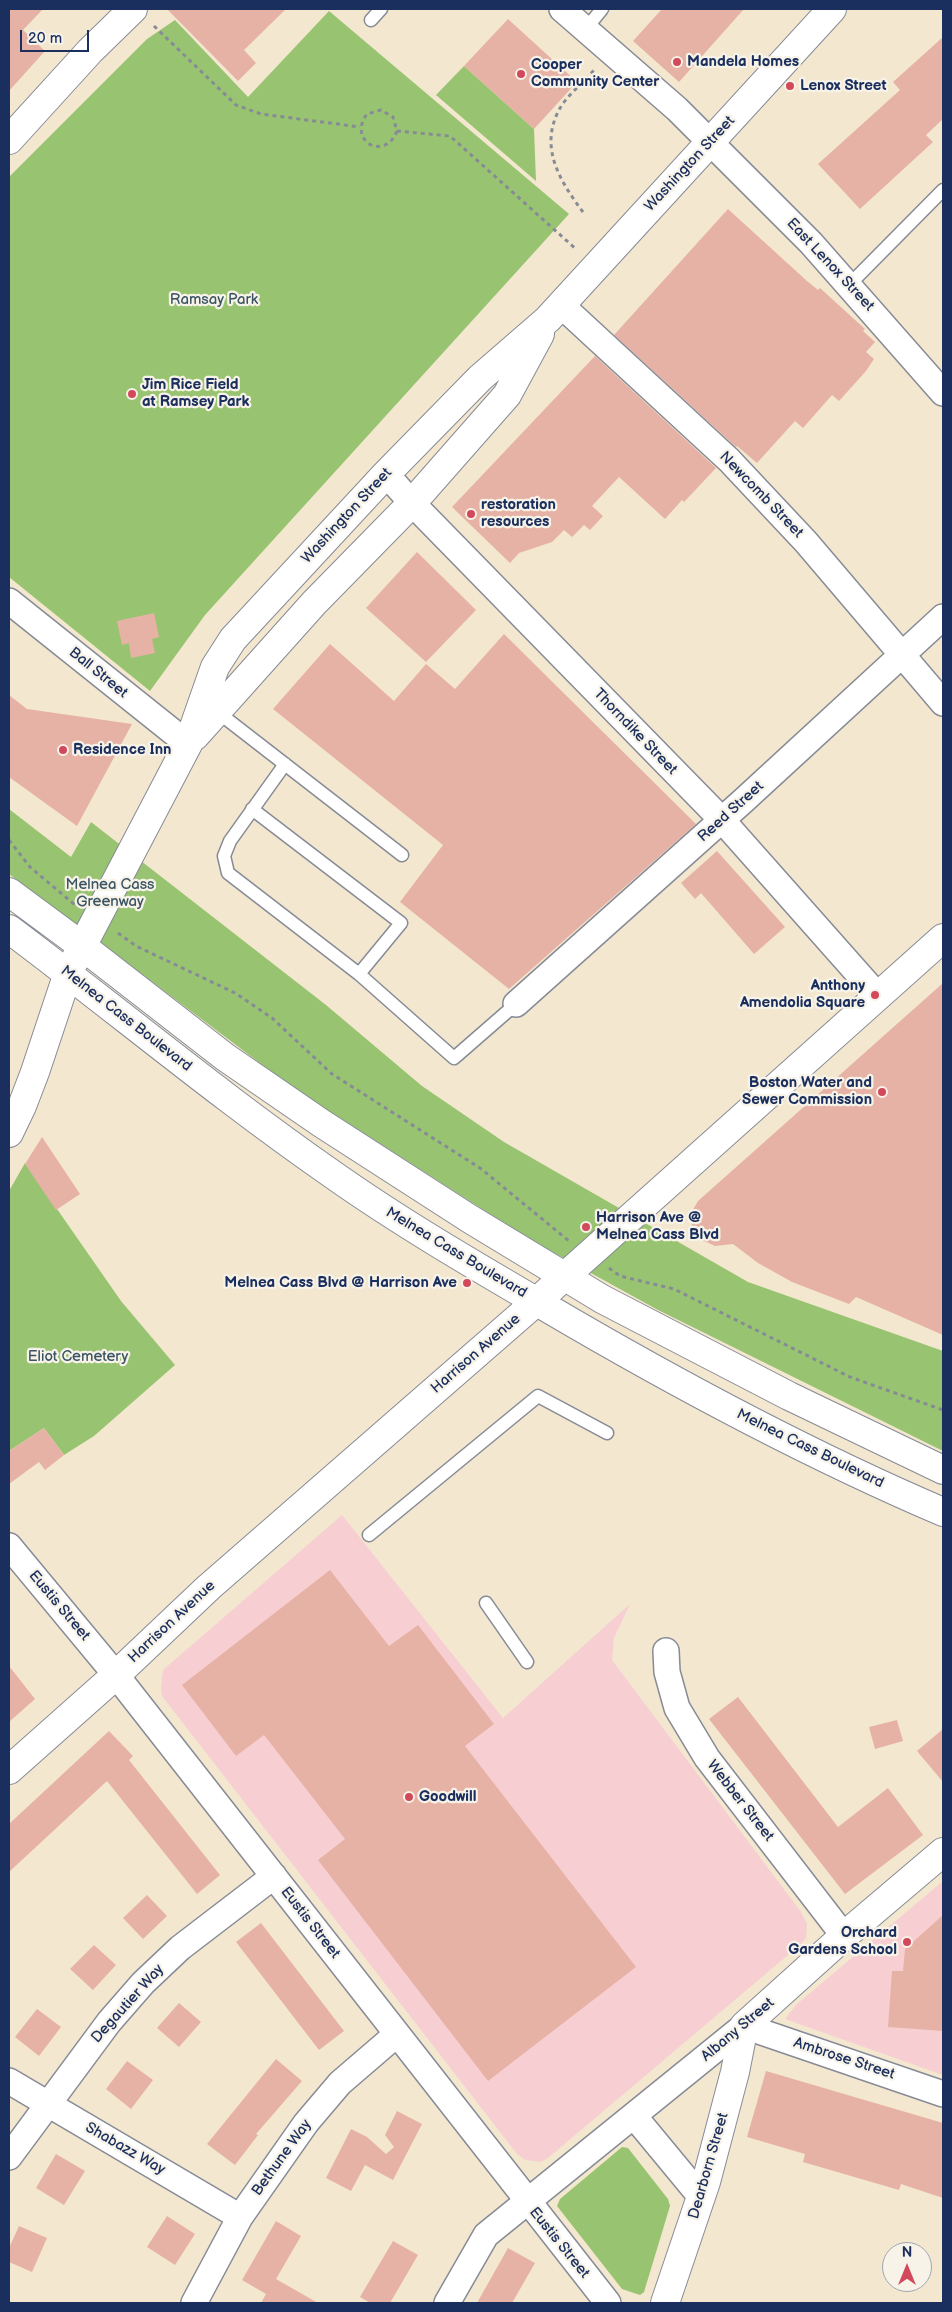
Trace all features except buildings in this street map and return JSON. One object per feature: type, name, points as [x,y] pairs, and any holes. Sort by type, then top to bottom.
[{"type":"main road","points":[[9,140],[90,51],[133,9]]},
{"type":"main road","name":"Washington Street","points":[[210,707],[215,667],[234,639],[386,474],[480,378],[555,312],[832,9]]},
{"type":"main road","name":"Washington Street","points":[[9,1133],[35,1072],[68,973],[188,744],[210,707],[412,503],[508,395],[555,312]]},
{"type":"main road","name":"Melnea Cass Boulevard","points":[[9,892],[225,1057],[321,1123],[445,1203],[602,1299],[764,1383],[943,1470]]},
{"type":"main road","name":"Melnea Cass Boulevard","points":[[9,929],[211,1086],[331,1174],[459,1258],[682,1386],[851,1471],[943,1512]]},
{"type":"main road","name":"Harrison Avenue","points":[[9,1770],[116,1675],[208,1587],[566,1276],[943,938]]},
{"type":"main road","name":"Albany Street","points":[[744,2026],[844,1936],[943,1852]]},
{"type":"main road","name":"Dearborn Street","points":[[665,2303],[701,2197],[735,2072],[744,2026]]},
{"type":"street","points":[[562,9],[677,109],[710,143]]},
{"type":"street","name":"East Lenox Street","points":[[710,143],[811,242],[943,393]]},
{"type":"street","name":"Newcomb Street","points":[[555,312],[729,460],[806,542],[943,703]]},
{"type":"street","name":"Thorndike Street","points":[[386,474],[412,503],[722,820],[878,996]]},
{"type":"street","name":"Ball Street","points":[[9,601],[188,744]]},
{"type":"street","name":"Reed Street","points":[[516,1004],[722,820],[943,617]]},
{"type":"street","name":"Eustis Street","points":[[9,1548],[116,1675],[527,2203],[608,2303]]},
{"type":"street","name":"Webber Street","points":[[666,1650],[667,1672],[676,1708],[707,1758],[844,1936]]},
{"type":"street","name":"Degautier Way","points":[[9,2157],[109,2022],[143,1983],[180,1948],[274,1876]]},
{"type":"street","name":"Ambrose Street","points":[[744,2026],[943,2094]]},
{"type":"street","name":"Albany Street","points":[[447,2303],[486,2236],[744,2026]]},
{"type":"street","name":"Bethune Way","points":[[194,2303],[240,2217],[306,2123],[340,2083],[397,2034]]},
{"type":"street","name":"Shabazz Way","points":[[9,2081],[240,2217]]},
{"type":"street","points":[[634,2116],[701,2197]]},
{"type":"lane","points":[[371,20],[381,9]]},
{"type":"lane","points":[[585,30],[602,9]]},
{"type":"lane","points":[[849,285],[943,190]]},
{"type":"lane","points":[[210,707],[402,855]]},
{"type":"lane","points":[[285,764],[230,841],[224,856],[228,873],[359,974],[454,1058],[516,1004]]},
{"type":"lane","points":[[252,810],[401,923],[359,974]]},
{"type":"lane","points":[[368,1535],[538,1396],[607,1433]]},
{"type":"lane","points":[[486,1603],[527,1662]]},
{"type":"path","points":[[154,26],[236,105],[261,114],[360,128]]},
{"type":"path","points":[[583,212],[569,193],[551,155],[551,130],[560,109],[598,65]]},
{"type":"path","points":[[381,110],[393,117],[397,130],[394,139],[386,145],[377,147],[368,144],[362,137],[360,128],[367,114],[381,110]]},
{"type":"path","points":[[397,130],[450,136],[596,267]]},
{"type":"path","points":[[9,840],[30,867],[55,888]]},
{"type":"path","points":[[136,946],[242,998],[272,1018],[332,1074],[480,1168],[566,1239]]},
{"type":"path","points":[[626,1277],[674,1289],[850,1377],[943,1410]]},
{"type":"shaded area","points":[[342,1515],[503,1718],[630,1604],[614,1638],[612,1660],[801,1912],[807,1924],[806,1938],[801,1944],[541,2162],[525,2160],[517,2154],[162,1696],[163,1670]]},
{"type":"shaded area","name":"Orchard Gardens School","points":[[943,1881],[943,2075],[785,2019],[797,2004]]},
{"type":"green space","name":"Ramsay Park","points":[[329,11],[569,214],[205,615],[150,691],[9,577],[9,177],[147,39],[175,20],[248,97]]},
{"type":"green space","points":[[464,66],[534,129],[536,181],[436,95]]},
{"type":"green space","name":"Melnea Cass Greenway","points":[[9,809],[71,857],[91,822],[326,1005],[422,1086],[504,1142],[748,1282],[943,1351],[943,1451],[658,1310],[529,1239],[293,1088],[9,874]]},
{"type":"green space","name":"Eliot Cemetery","points":[[25,1163],[121,1301],[175,1365],[94,1436],[64,1455],[44,1428],[9,1451],[9,1191]]},
{"type":"green space","points":[[622,2147],[628,2148],[668,2199],[670,2206],[644,2292],[640,2295],[622,2289],[557,2206],[560,2199]]},
{"type":"place","name":"Mandela Homes","points":[[677,62]]},
{"type":"place","name":"Cooper Community Center","points":[[521,74]]},
{"type":"place","name":"Lenox Street","points":[[790,86]]},
{"type":"place","name":"Jim Rice Field at Ramsey Park","points":[[132,394]]},
{"type":"place","name":"restoration resources","points":[[471,514]]},
{"type":"place","name":"Residence Inn","points":[[63,750]]},
{"type":"place","name":"Anthony Amendolia Square","points":[[875,995]]},
{"type":"place","name":"Boston Water and Sewer Commission","points":[[882,1092]]},
{"type":"place","name":"Harrison Ave @ Melnea Cass Blvd","points":[[586,1227]]},
{"type":"place","name":"Melnea Cass Blvd @ Harrison Ave","points":[[467,1283]]},
{"type":"place","name":"Goodwill","points":[[409,1797]]},
{"type":"place","name":"Orchard Gardens School","points":[[907,1942]]}]
